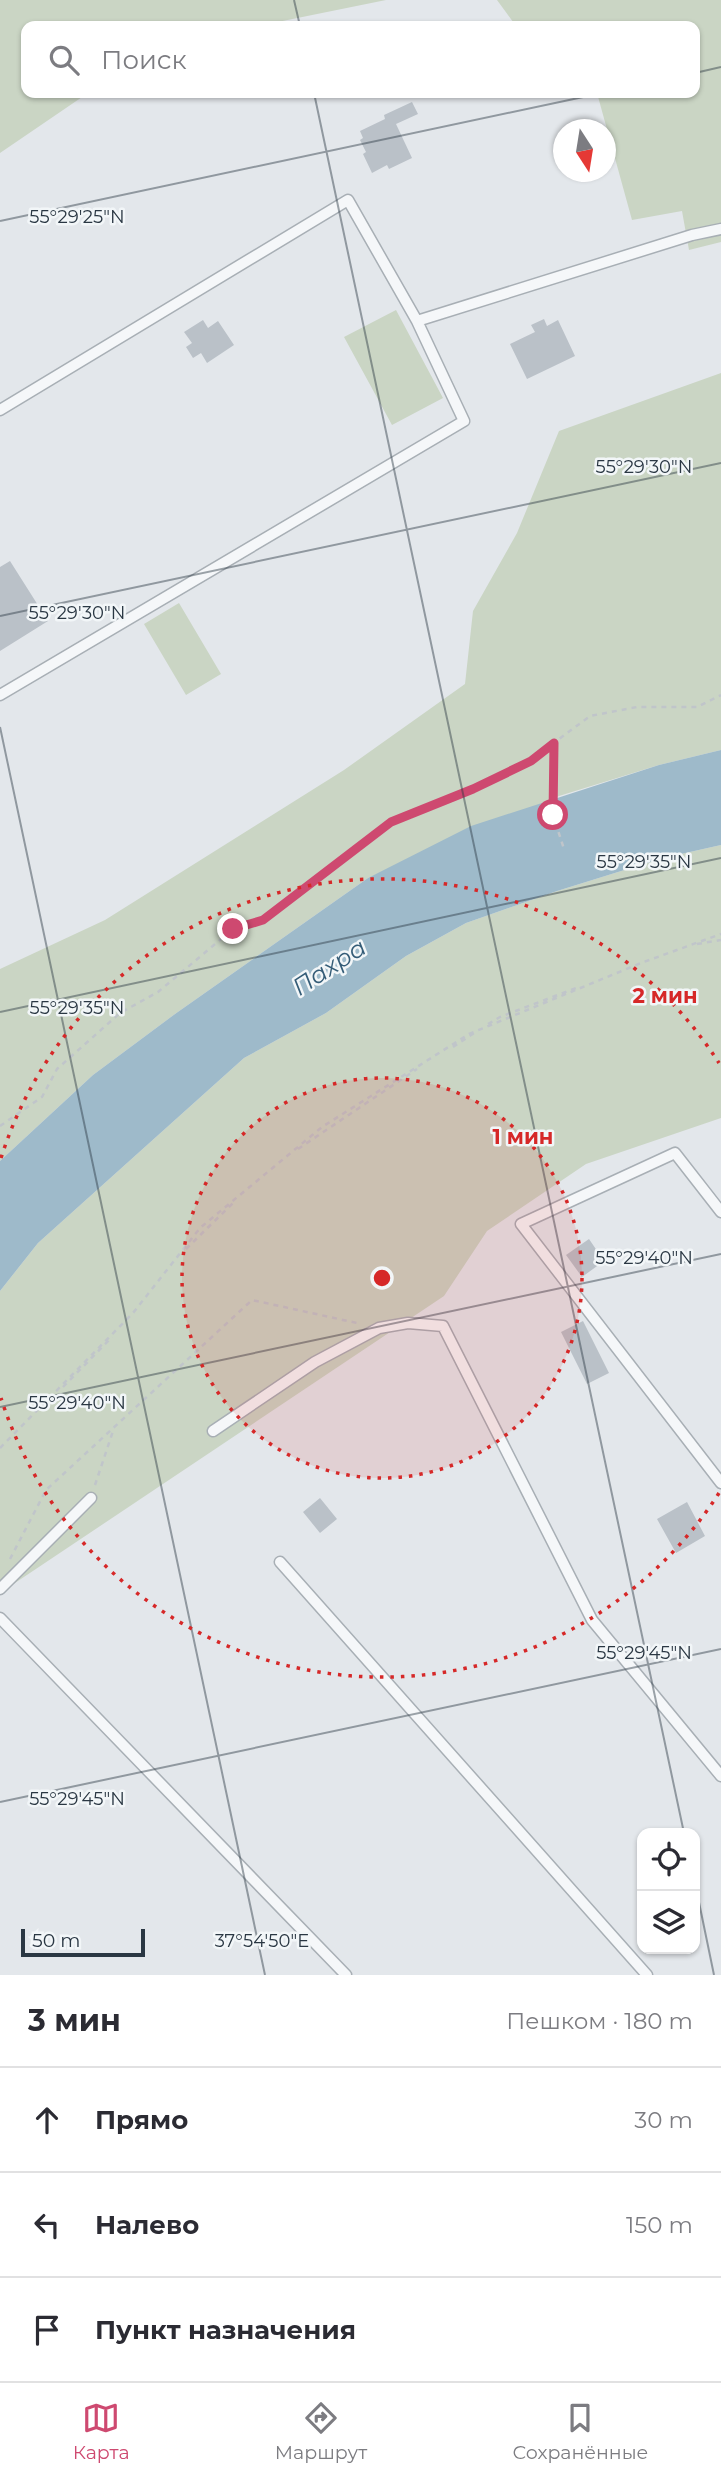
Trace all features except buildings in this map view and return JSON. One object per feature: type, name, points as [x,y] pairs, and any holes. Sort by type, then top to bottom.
[{"type":"lane","points":[[0,410],[348,200],[417,321],[464,421],[0,695]]},
{"type":"lane","points":[[417,321],[692,235],[721,229]]},
{"type":"lane","points":[[721,1212],[675,1153],[521,1224],[721,1483]]},
{"type":"lane","points":[[213,1431],[315,1362],[379,1328],[408,1324],[443,1326],[593,1620],[721,1776]]},
{"type":"lane","points":[[0,1590],[91,1498]]},
{"type":"lane","points":[[280,1562],[647,1975]]},
{"type":"lane","points":[[0,1619],[346,1975]]},
{"type":"path","points":[[0,1126],[42,1097],[57,1069],[120,1013],[158,992],[233,929],[263,920],[391,822],[473,789],[531,761],[590,716],[637,707],[697,707],[721,695]]},
{"type":"path","points":[[554,743],[553,815],[564,849]]},
{"type":"path","points":[[0,1448],[133,1313],[200,1228],[323,1127],[469,1034],[641,963],[721,934]]},
{"type":"path","points":[[0,1448],[103,1347],[170,1264],[267,1171],[428,1062],[500,1017],[679,948],[721,940]]},
{"type":"path","points":[[6,1566],[46,1490],[252,1300],[379,1328]]},
{"type":"path","points":[[91,1498],[114,1427]]},
{"type":"green space","points":[[0,0],[386,0],[283,21],[21,21],[21,98],[81,98],[0,153]]},
{"type":"green space","points":[[497,0],[721,0],[721,242],[689,250],[682,211],[632,220],[616,162],[616,119],[604,119],[598,98],[700,98],[700,21],[512,21]]},
{"type":"green space","points":[[396,310],[443,398],[392,425],[344,337]]},
{"type":"green space","points":[[721,373],[721,750],[659,765],[559,796],[368,878],[93,1075],[0,1161],[0,969],[105,920],[344,770],[465,684],[473,611],[517,533],[559,431]]},
{"type":"green space","points":[[179,603],[221,674],[186,695],[144,624]]},
{"type":"green space","points":[[721,845],[721,1118],[586,1164],[487,1231],[444,1296],[0,1593],[0,1291],[38,1243],[244,1058],[326,1013],[406,956],[466,923],[663,858]]},
{"type":"water","name":"Пахра","points":[[721,750],[721,845],[663,858],[466,923],[406,956],[326,1013],[244,1058],[38,1243],[0,1291],[0,1161],[93,1075],[368,878],[471,826],[659,765]]},
{"type":"route","points":[[233,929],[263,920],[391,822],[473,789],[531,761],[554,743],[553,815]]}]
